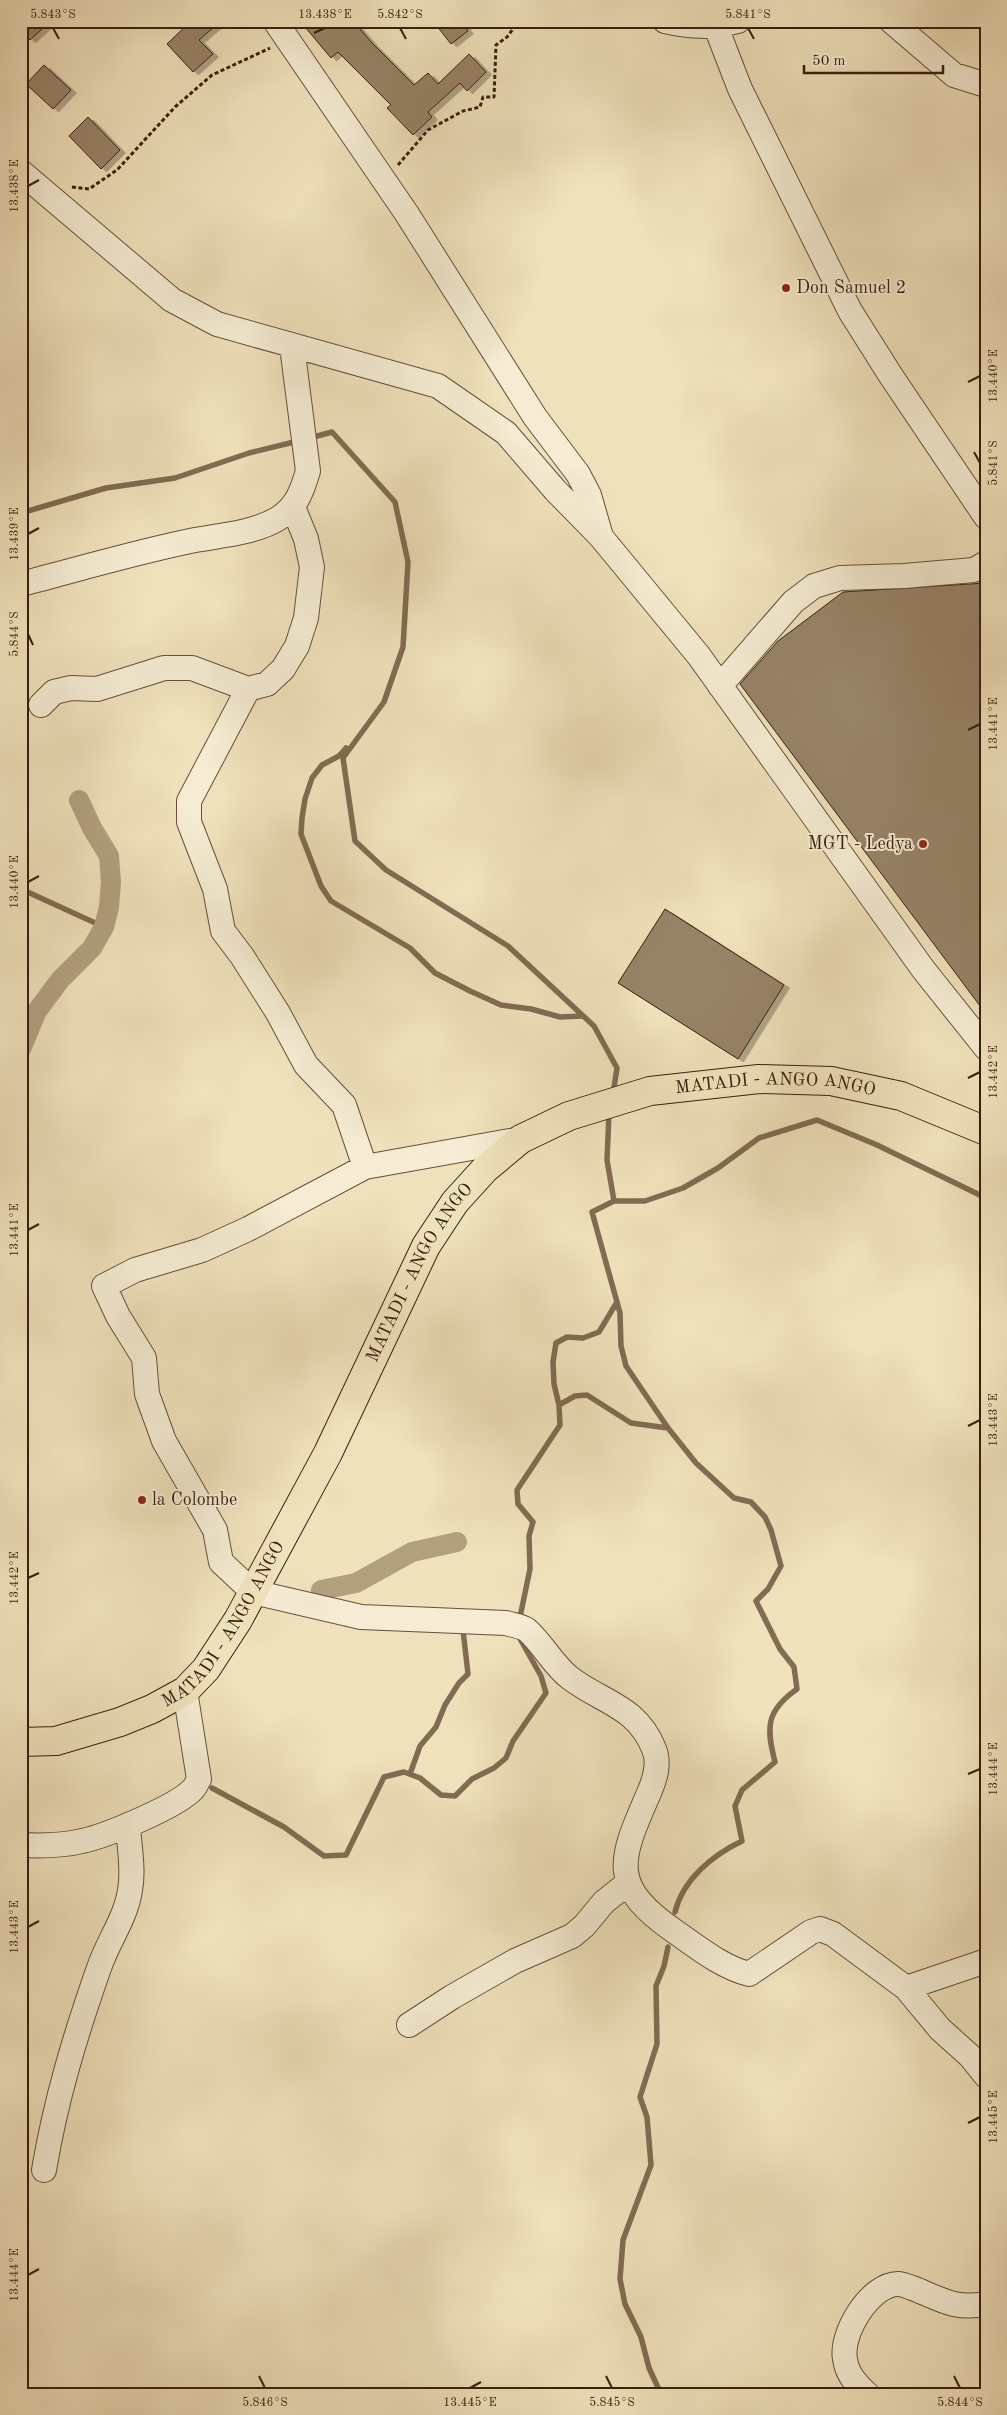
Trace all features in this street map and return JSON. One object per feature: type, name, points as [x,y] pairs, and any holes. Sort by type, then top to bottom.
[{"type":"highway","name":"MATADI - ANGO ANGO","points":[[21,1742],[56,1741],[120,1722],[152,1709],[184,1691],[206,1669],[253,1592],[328,1453],[426,1246],[455,1202],[485,1170],[520,1139],[569,1116],[650,1091],[759,1079],[831,1081],[901,1096],[986,1131]]},
{"type":"street","points":[[665,21],[686,26],[727,24],[740,89],[850,311],[891,376],[986,517]]},
{"type":"street","points":[[891,21],[954,75],[986,85]]},
{"type":"street","points":[[282,30],[384,181],[535,417],[578,474],[589,495],[601,537]]},
{"type":"street","points":[[21,172],[172,300],[216,324],[438,386],[506,433],[555,490],[601,537],[699,656],[923,969],[986,1048]]},
{"type":"street","points":[[21,584],[194,540],[242,532],[277,519],[293,507],[303,490],[308,471],[292,346]]},
{"type":"street","points":[[41,705],[54,692],[71,688],[97,689],[164,668],[192,668],[248,689],[267,684],[283,669],[297,646],[306,618],[312,567],[306,539],[293,507]]},
{"type":"street","points":[[720,686],[792,602],[814,586],[840,578],[904,576],[974,570],[986,563]]},
{"type":"street","points":[[248,689],[189,801],[189,822],[215,889],[223,931],[242,956],[278,1013],[306,1065],[344,1105],[365,1166]]},
{"type":"street","points":[[520,1139],[365,1166],[248,1229],[202,1250],[135,1270],[104,1286],[118,1316],[144,1358],[147,1394],[164,1441],[215,1530],[222,1562],[253,1592],[361,1617],[506,1623],[525,1629],[562,1672],[583,1688],[617,1704],[641,1724],[655,1750],[656,1776],[631,1834],[625,1859],[628,1883],[638,1902],[660,1922],[735,1970],[749,1974],[811,1932],[820,1929],[833,1934],[906,1988],[940,2029],[970,2056],[986,2076]]},
{"type":"street","points":[[21,1845],[47,1846],[83,1841],[128,1825],[181,1798],[194,1789],[199,1779],[184,1691]]},
{"type":"street","points":[[44,2170],[53,2119],[66,2064],[100,1965],[128,1904],[131,1888],[128,1825]]},
{"type":"street","points":[[409,2025],[452,1997],[515,1961],[572,1936],[584,1926],[604,1902],[628,1883]]},
{"type":"street","points":[[906,1988],[986,1961]]},
{"type":"street","points":[[867,2394],[849,2374],[844,2358],[844,2344],[849,2329],[867,2302],[884,2287],[898,2284],[958,2306],[967,2307],[986,2304]]},
{"type":"path","points":[[384,181],[428,130],[463,111],[480,107],[483,96],[494,97],[496,45],[507,37],[519,21]]},
{"type":"path","points":[[71,187],[89,189],[117,170],[175,107],[212,75],[282,30]]},
{"type":"building","points":[[21,21],[51,21],[30,40],[21,30]]},
{"type":"building","points":[[191,21],[221,21],[199,40],[213,54],[193,72],[167,44]]},
{"type":"building","points":[[300,21],[353,21],[414,85],[428,73],[438,84],[469,54],[486,72],[467,91],[460,83],[428,112],[432,117],[413,135],[387,108],[391,105],[338,52],[331,58]]},
{"type":"building","points":[[433,21],[461,21],[468,31],[451,44]]},
{"type":"building","points":[[44,65],[71,90],[53,109],[26,84]]},
{"type":"building","points":[[88,117],[120,150],[101,169],[69,136]]},
{"type":"building","name":"MGT - Ledya","points":[[986,583],[986,1014],[740,684],[778,641],[843,592]]},
{"type":"building","points":[[665,909],[784,985],[738,1059],[618,983]]},
{"type":"waterway","points":[[310,438],[332,432],[395,502],[408,562],[403,647],[384,702],[343,758],[355,841],[386,870],[508,946],[594,1026],[617,1068],[613,1094]]},
{"type":"waterway","points":[[21,513],[106,488],[175,478],[249,453],[298,441]]},
{"type":"waterway","points":[[346,748],[339,756],[322,765],[312,778],[305,799],[302,818],[301,834],[321,886],[331,901],[410,948],[435,973],[470,991],[501,1005],[531,1009],[560,1017],[582,1016]]},
{"type":"waterway","points":[[21,1049],[37,1011],[60,980],[92,948],[104,927],[109,907],[111,882],[109,856],[92,828],[79,800]]},
{"type":"waterway","points":[[21,889],[104,927]]},
{"type":"waterway","points":[[609,1113],[607,1160],[614,1201],[645,1201],[683,1188],[718,1168],[759,1138],[817,1120],[877,1145],[986,1198]]},
{"type":"waterway","points":[[614,1201],[592,1212],[620,1313],[621,1346],[626,1366],[668,1428],[696,1463],[734,1498],[751,1502],[765,1517],[771,1530],[781,1566],[768,1589],[756,1601],[780,1649],[794,1667],[797,1689],[779,1705],[771,1721],[770,1739],[775,1762],[742,1790],[735,1806],[742,1841],[720,1853],[701,1869],[685,1889],[675,1912]]},
{"type":"waterway","points":[[520,1617],[530,1569],[529,1536],[533,1522],[518,1504],[517,1490],[560,1425],[559,1405],[554,1384],[553,1362],[556,1343],[567,1337],[583,1338],[599,1332],[617,1302]]},
{"type":"waterway","points":[[559,1405],[575,1396],[587,1395],[631,1423],[668,1428]]},
{"type":"waterway","points":[[321,1590],[356,1583],[412,1552],[457,1542]]},
{"type":"waterway","points":[[410,1774],[420,1746],[436,1727],[445,1705],[459,1683],[468,1674],[463,1630]]},
{"type":"waterway","points":[[212,1788],[284,1827],[324,1856],[346,1855],[384,1777],[404,1772],[420,1778],[441,1795],[455,1796],[472,1779],[494,1768],[506,1758],[513,1741],[546,1693],[541,1676],[519,1637]]},
{"type":"waterway","points":[[661,2394],[649,2368],[641,2337],[625,2304],[620,2279],[623,2240],[651,2165],[647,2117],[640,2097],[657,2044],[656,1986],[664,1966],[668,1947]]},
{"type":"place","name":"Don Samuel 2","points":[[786,288]]},
{"type":"place","name":"MGT - Ledya","points":[[923,844]]},
{"type":"place","name":"la Colombe","points":[[142,1500]]}]
